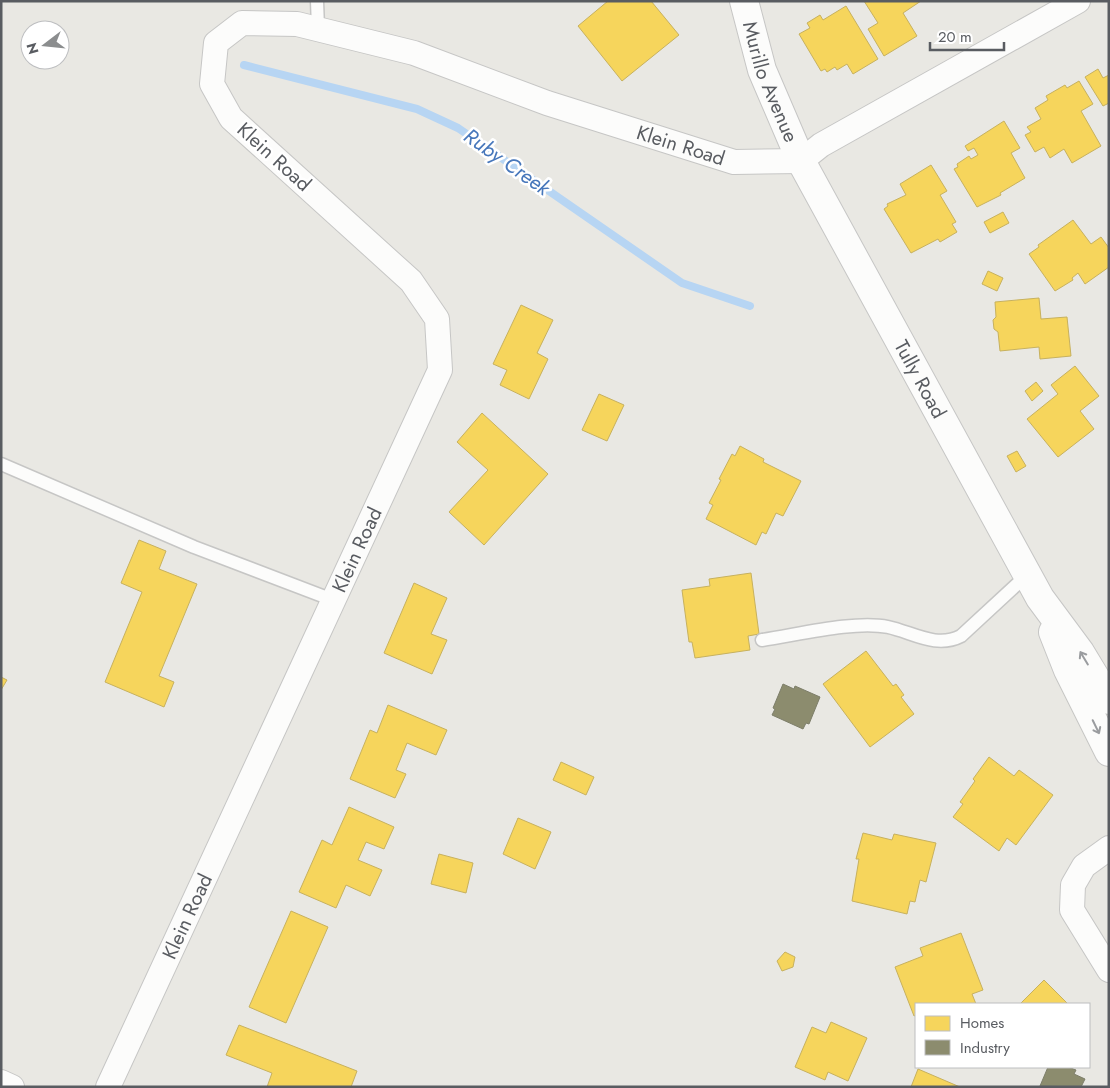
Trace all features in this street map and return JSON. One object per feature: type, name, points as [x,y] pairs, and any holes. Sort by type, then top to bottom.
[{"type":"street","name":"Murillo Avenue","points":[[744,1],[762,70],[801,161]]},
{"type":"street","points":[[801,161],[821,146],[1078,1]]},
{"type":"street","name":"Klein Road","points":[[108,1087],[440,370],[437,318],[412,281],[231,118],[212,84],[216,43],[242,23],[297,24],[318,28],[414,53],[547,103],[734,162],[801,161]]},
{"type":"street","name":"Tully Road","points":[[801,161],[1034,586],[1080,652],[1109,700]]},
{"type":"street","name":"Tully Road","points":[[1034,586],[1068,670],[1109,752]]},
{"type":"street","points":[[1109,848],[1084,866],[1074,885],[1072,910],[1109,970]]},
{"type":"street","points":[[1,1082],[12,1087]]},
{"type":"lane","points":[[317,1],[318,28]]},
{"type":"lane","points":[[1,464],[194,548],[333,600]]},
{"type":"lane","points":[[762,640],[873,625],[888,627],[923,638],[951,640],[961,636],[1034,586]]},
{"type":"building: Homes","points":[[608,1],[651,1],[679,35],[622,81],[578,26]]},
{"type":"building: Homes","points":[[864,1],[921,1],[903,13],[917,36],[884,56],[868,29],[878,23]]},
{"type":"building: Homes","points":[[846,6],[878,59],[853,74],[847,64],[837,70],[835,67],[827,72],[825,69],[821,71],[799,34],[810,28],[807,23],[820,15],[823,20]]},
{"type":"building: Homes","points":[[1098,69],[1103,78],[1109,75],[1109,103],[1103,106],[1085,77]]},
{"type":"building: Homes","points":[[1079,81],[1093,104],[1081,111],[1101,146],[1072,163],[1064,149],[1050,158],[1044,147],[1035,152],[1025,135],[1031,132],[1027,127],[1041,119],[1035,108],[1048,100],[1046,96],[1065,85],[1067,88]]},
{"type":"building: Homes","points":[[1004,121],[1020,148],[1011,153],[1025,178],[1000,193],[1001,195],[977,207],[954,169],[958,167],[957,164],[969,156],[971,159],[978,155],[974,148],[968,151],[965,146]]},
{"type":"building: Homes","points":[[931,165],[947,191],[940,195],[956,222],[952,224],[957,232],[940,242],[938,239],[911,253],[884,209],[888,206],[887,204],[906,195],[900,184]]},
{"type":"building: Homes","points":[[1003,212],[1009,223],[990,233],[984,222]]},
{"type":"building: Homes","points":[[1073,220],[1091,244],[1101,237],[1109,248],[1109,267],[1085,284],[1078,273],[1072,278],[1073,280],[1055,291],[1029,254],[1039,247],[1038,245]]},
{"type":"building: Homes","points":[[988,271],[1003,278],[997,291],[982,284]]},
{"type":"building: Homes","points":[[1039,298],[1041,319],[1067,317],[1071,356],[1040,359],[1039,347],[1000,351],[998,332],[994,329],[993,320],[996,317],[995,302]]},
{"type":"building: Homes","points":[[521,305],[553,320],[537,353],[548,359],[529,399],[500,385],[507,370],[493,364]]},
{"type":"building: Homes","points":[[1075,366],[1099,396],[1080,411],[1094,429],[1058,457],[1027,419],[1058,394],[1051,385]]},
{"type":"building: Homes","points":[[1036,382],[1043,391],[1032,401],[1025,391]]},
{"type":"building: Homes","points":[[599,394],[624,405],[607,441],[582,430]]},
{"type":"building: Homes","points":[[482,413],[548,474],[484,545],[449,512],[488,470],[457,442]]},
{"type":"building: Homes","points":[[740,446],[764,459],[763,462],[801,481],[783,516],[776,513],[766,534],[762,532],[756,545],[706,519],[713,505],[709,503],[721,480],[719,479],[732,454],[735,456]]},
{"type":"building: Homes","points":[[1017,451],[1026,466],[1016,472],[1007,456]]},
{"type":"building: Homes","points":[[139,540],[166,551],[159,569],[197,584],[159,676],[174,682],[164,707],[105,682],[142,592],[121,583]]},
{"type":"building: Homes","points":[[751,573],[759,634],[748,636],[750,650],[695,658],[692,642],[689,642],[682,590],[710,586],[709,579]]},
{"type":"building: Homes","points":[[414,583],[447,598],[431,634],[447,640],[432,674],[384,653]]},
{"type":"building: Homes","points":[[866,651],[893,686],[896,684],[904,695],[901,697],[914,714],[870,747],[823,684]]},
{"type":"building: Homes","points":[[1,677],[7,680],[1,690]]},
{"type":"building: Homes","points":[[388,705],[447,730],[436,755],[407,743],[396,770],[406,774],[395,798],[350,779],[370,730],[377,733]]},
{"type":"building: Homes","points":[[989,757],[1014,776],[1019,770],[1053,795],[1016,845],[1007,838],[999,851],[953,817],[963,804],[960,802],[975,781],[973,779]]},
{"type":"building: Homes","points":[[561,762],[594,777],[586,795],[553,780]]},
{"type":"building: Homes","points":[[349,807],[394,827],[384,849],[366,842],[358,860],[382,870],[370,896],[346,885],[336,908],[299,892],[322,840],[332,845]]},
{"type":"building: Homes","points":[[518,818],[551,832],[535,869],[503,854]]},
{"type":"building: Homes","points":[[863,833],[892,840],[894,834],[936,843],[926,882],[920,880],[915,902],[910,901],[907,914],[852,901],[859,859],[856,859]]},
{"type":"building: Homes","points":[[439,854],[473,863],[466,893],[431,884]]},
{"type":"building: Homes","points":[[291,911],[328,927],[286,1023],[249,1007]]},
{"type":"building: Homes","points":[[961,933],[983,990],[972,994],[976,1003],[915,1003],[914,1016],[895,967],[923,956],[920,948]]},
{"type":"building: Homes","points":[[785,952],[795,957],[793,967],[782,971],[777,961]]},
{"type":"building: Homes","points":[[1044,980],[1067,1003],[1021,1003]]},
{"type":"building: Homes","points":[[831,1022],[867,1038],[848,1081],[828,1072],[825,1080],[795,1067],[812,1027],[826,1033]]},
{"type":"building: Homes","points":[[239,1025],[357,1071],[351,1087],[267,1087],[272,1073],[226,1055]]},
{"type":"building: Homes","points":[[918,1069],[960,1087],[911,1087]]},
{"type":"building: Industry","points":[[783,684],[794,689],[795,686],[820,697],[809,724],[806,723],[803,729],[772,715]]},
{"type":"building: Industry","points":[[1048,1068],[1071,1068],[1076,1070],[1074,1074],[1085,1079],[1081,1087],[1040,1086]]},
{"type":"waterway","name":"Ruby Creek","points":[[244,65],[417,109],[458,128],[682,283],[750,306]]}]
